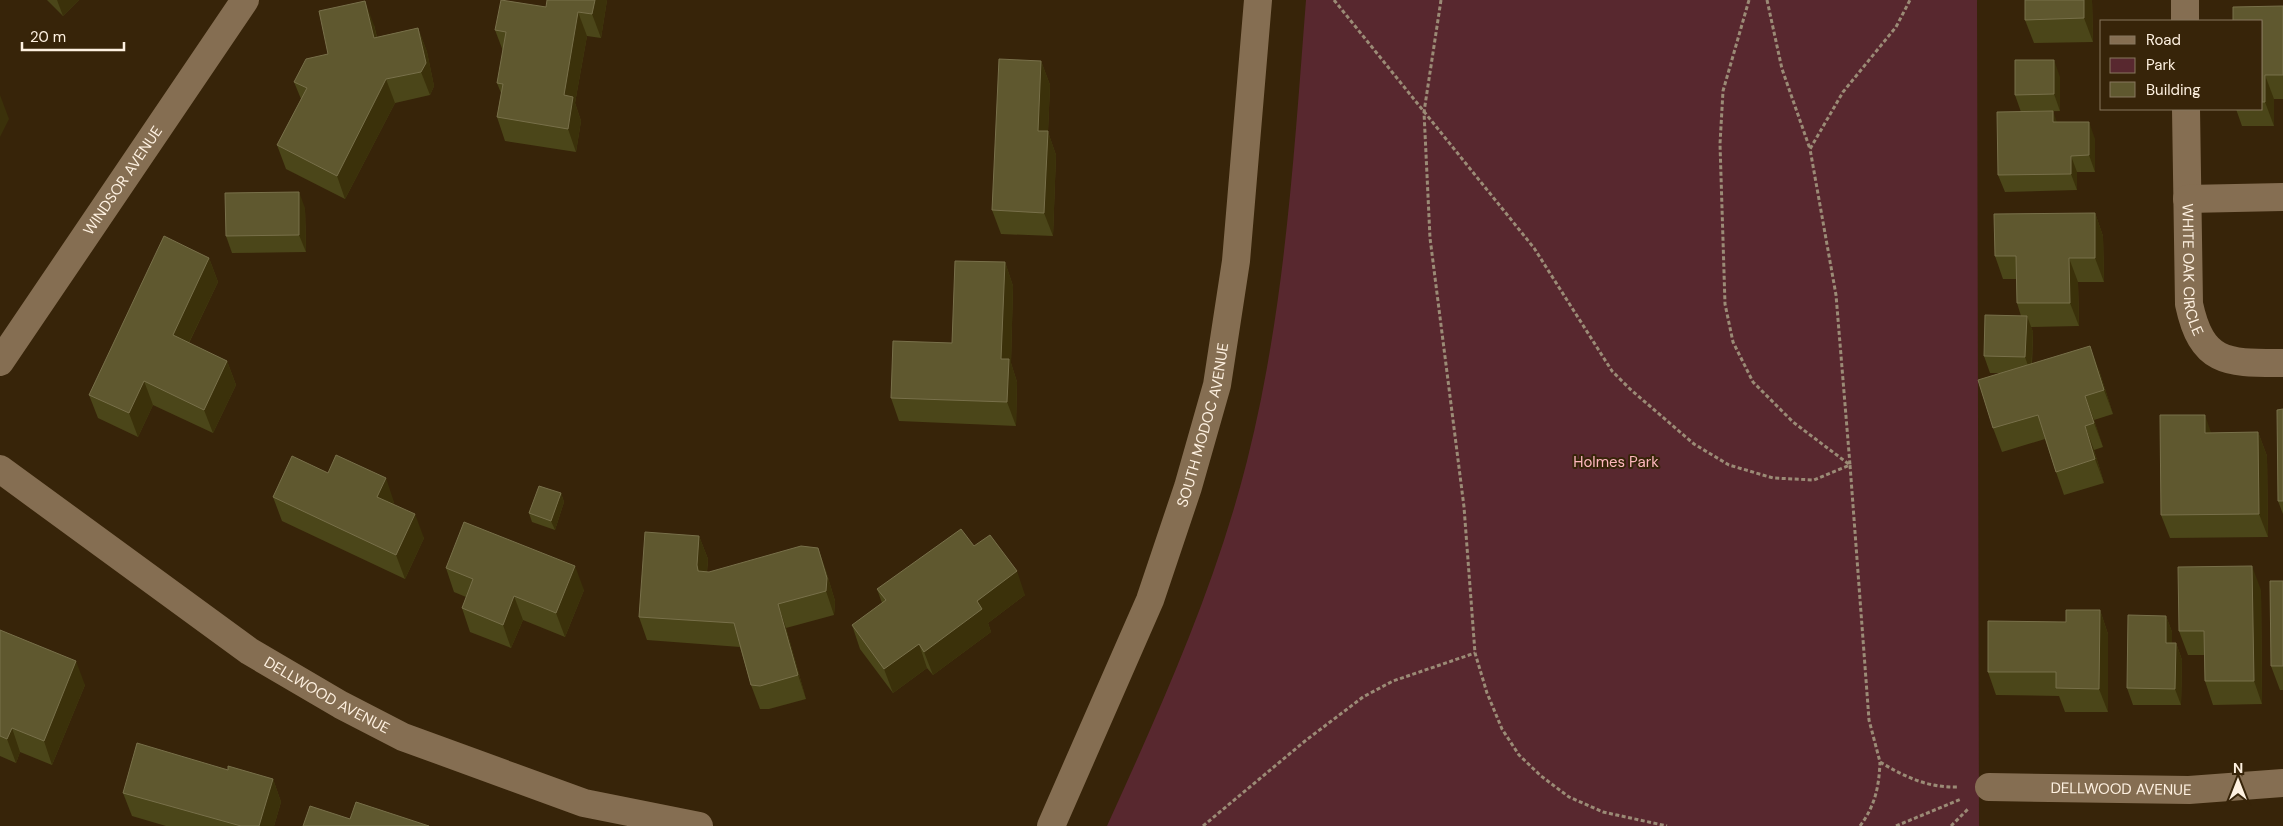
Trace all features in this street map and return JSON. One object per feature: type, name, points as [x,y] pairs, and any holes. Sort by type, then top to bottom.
[{"type":"street","name":"WINDSOR AVENUE","points":[[0,362],[245,0]]},
{"type":"street","name":"SOUTH MODOC AVENUE","points":[[1051,826],[1150,600],[1188,487],[1217,384],[1236,261],[1258,0]]},
{"type":"street","points":[[2185,0],[2185,20]]},
{"type":"street","name":"WHITE OAK CIRCLE","points":[[2186,110],[2189,304],[2193,325],[2203,344],[2218,355],[2239,363],[2283,363]]},
{"type":"street","points":[[2187,200],[2283,197]]},
{"type":"street","name":"DELLWOOD AVENUE","points":[[0,469],[249,651],[341,705],[402,737],[584,803],[699,826]]},
{"type":"street","name":"DELLWOOD AVENUE","points":[[1989,787],[2189,790],[2283,782]]},
{"type":"path","points":[[1334,0],[1534,248],[1612,371],[1630,389],[1694,444],[1729,465],[1773,478],[1814,480],[1850,465]]},
{"type":"path","points":[[1441,0],[1424,112],[1430,238],[1464,507],[1475,653],[1487,693],[1502,729],[1520,755],[1541,776],[1569,797],[1604,812],[1667,826]]},
{"type":"path","points":[[1749,0],[1723,91],[1720,144],[1725,304],[1733,342],[1753,382],[1793,422],[1850,465]]},
{"type":"path","points":[[1767,0],[1782,69],[1810,149],[1836,295],[1869,720],[1880,762],[1879,788],[1869,814],[1860,826]]},
{"type":"path","points":[[1810,149],[1843,92],[1896,27],[1910,0]]},
{"type":"path","points":[[1203,826],[1305,741],[1363,697],[1393,681],[1475,653]]},
{"type":"path","points":[[1880,762],[1906,778],[1942,788],[1989,787]]},
{"type":"path","points":[[1896,826],[1989,787]]},
{"type":"green space","name":"Holmes Park","points":[[1306,0],[1977,0],[1979,826],[1107,826],[1167,692],[1203,601],[1234,508],[1247,461],[1271,347],[1279,289],[1292,174]]},
{"type":"building","points":[[501,0],[546,7],[547,0],[595,0],[592,14],[578,12],[564,95],[573,97],[568,129],[497,117],[503,84],[497,83],[506,32],[495,30]]},
{"type":"building","points":[[2025,0],[2084,0],[2084,18],[2025,20]]},
{"type":"building","points":[[365,1],[374,38],[418,28],[426,63],[421,72],[386,79],[337,176],[277,145],[307,88],[294,82],[306,59],[328,54],[319,11]]},
{"type":"building","points":[[2283,6],[2283,75],[2265,75],[2265,102],[2263,102],[2263,20],[2233,20],[2233,7]]},
{"type":"building","points":[[999,59],[1041,61],[1038,131],[1048,131],[1044,213],[992,210]]},
{"type":"building","points":[[2015,60],[2054,60],[2054,94],[2015,95]]},
{"type":"building","points":[[2053,111],[2053,122],[2089,122],[2089,155],[2071,156],[2071,174],[1998,175],[1997,112]]},
{"type":"building","points":[[299,192],[299,235],[226,236],[225,193]]},
{"type":"building","points":[[2095,213],[2095,258],[2069,258],[2070,303],[2017,303],[2016,256],[1995,256],[1994,214]]},
{"type":"building","points":[[164,236],[209,258],[173,335],[227,361],[204,410],[144,381],[129,413],[89,395]]},
{"type":"building","points":[[955,261],[1005,262],[1001,359],[1009,359],[1007,402],[891,398],[893,341],[952,343]]},
{"type":"building","points":[[1985,315],[2027,316],[2025,357],[1984,356]]},
{"type":"building","points":[[2090,346],[2104,390],[2085,396],[2094,423],[2085,426],[2095,459],[2056,472],[2038,415],[1993,428],[1978,380]]},
{"type":"building","points":[[2283,409],[2283,501],[2278,501],[2277,410]]},
{"type":"building","points":[[2160,415],[2205,415],[2205,433],[2258,432],[2259,514],[2161,515]]},
{"type":"building","points":[[336,455],[386,478],[377,497],[415,514],[396,555],[273,497],[292,456],[328,473]]},
{"type":"building","points":[[539,486],[561,493],[551,521],[529,513]]},
{"type":"building","points":[[464,522],[575,566],[556,613],[514,596],[503,625],[462,608],[473,579],[446,568]]},
{"type":"building","points":[[961,529],[974,546],[990,535],[1017,571],[977,601],[982,609],[924,652],[919,644],[884,669],[852,625],[886,600],[877,589]]},
{"type":"building","points":[[645,532],[699,536],[698,571],[709,572],[801,546],[818,548],[827,578],[826,591],[778,604],[798,675],[760,686],[751,685],[734,623],[639,617]]},
{"type":"building","points":[[2252,566],[2254,681],[2205,681],[2204,631],[2179,631],[2178,567]]},
{"type":"building","points":[[2270,581],[2283,581],[2283,666],[2271,666]]},
{"type":"building","points":[[2066,610],[2100,610],[2099,689],[2056,688],[2056,672],[1988,672],[1988,621],[2066,622]]},
{"type":"building","points":[[2128,615],[2166,616],[2166,643],[2176,643],[2175,689],[2127,688]]},
{"type":"building","points":[[0,630],[76,661],[44,741],[12,728],[7,739],[0,736]]},
{"type":"building","points":[[137,743],[228,770],[228,766],[273,779],[259,826],[241,826],[123,793]]},
{"type":"building","points":[[356,802],[429,826],[303,826],[310,806],[350,819]]}]
